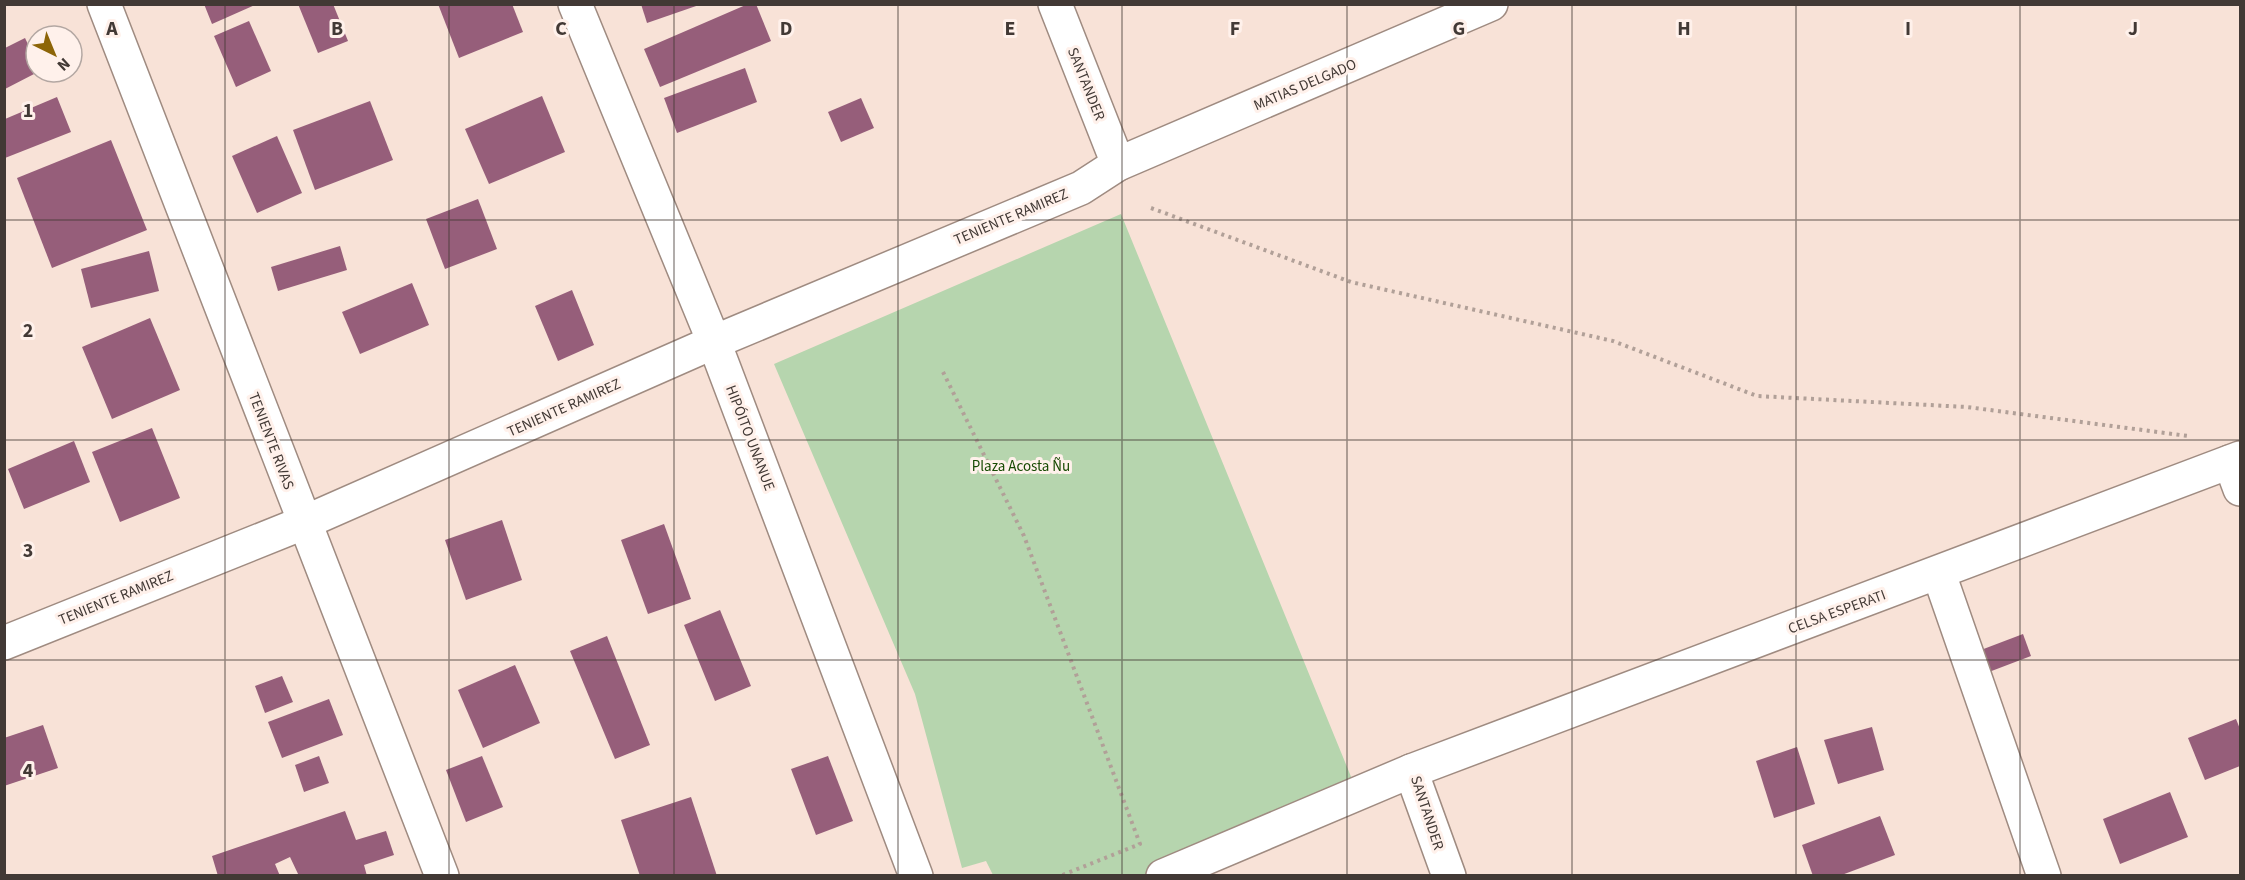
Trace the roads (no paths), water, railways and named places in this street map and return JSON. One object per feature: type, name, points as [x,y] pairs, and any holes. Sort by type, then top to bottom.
[{"type":"street","name":"TENIENTE RIVAS","points":[[104,4],[303,523],[442,876]]},
{"type":"street","name":"HIPÓITO UNANUE","points":[[575,4],[714,342],[916,876]]},
{"type":"street","name":"SANTANDER","points":[[1055,4],[1118,164]]},
{"type":"street","name":"MATIAS DELGADO","points":[[1118,164],[1491,4]]},
{"type":"street","name":"TENIENTE RAMIREZ","points":[[4,643],[303,523],[714,342],[1081,188],[1118,164]]},
{"type":"street","name":"CELSA ESPERATI","points":[[1163,876],[1422,767],[1939,574],[2237,470]]},
{"type":"street","points":[[1939,574],[2044,876]]},
{"type":"street","name":"SANTANDER","points":[[1422,767],[1449,876]]},
{"type":"park label","name":"Plaza Acosta Ñu","points":[[1021,466]]}]
